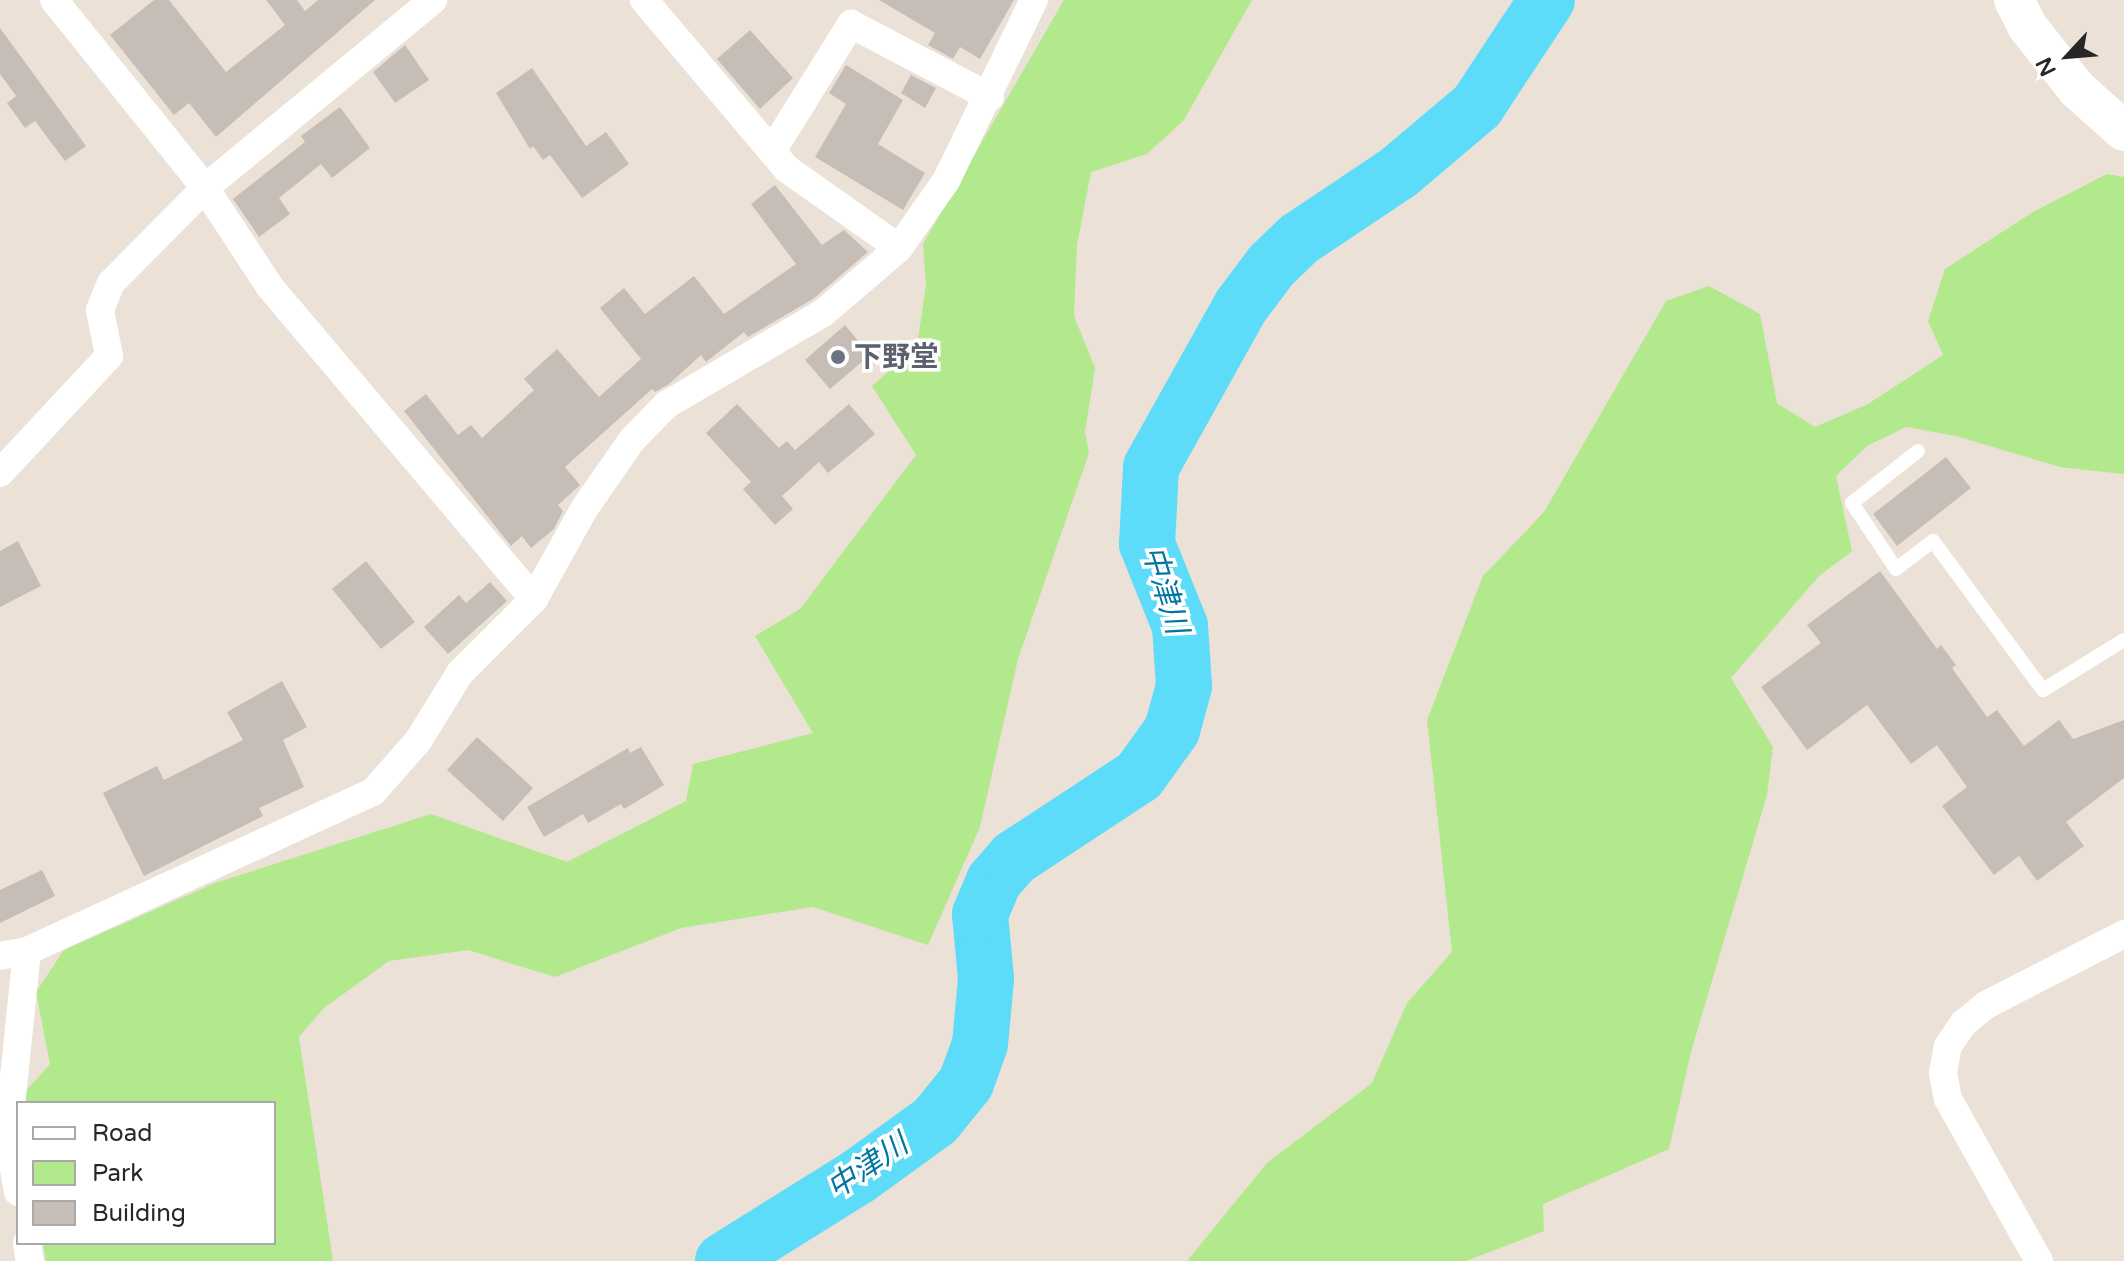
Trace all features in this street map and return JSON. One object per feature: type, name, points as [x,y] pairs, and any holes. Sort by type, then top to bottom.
[{"type":"street","points":[[54,0],[205,188],[270,287],[534,599]]},
{"type":"street","points":[[0,473],[109,356],[100,310],[111,283],[205,188],[433,0]]},
{"type":"street","points":[[644,0],[787,169],[899,248]]},
{"type":"street","points":[[16,1181],[8,1135],[14,954],[373,792],[418,741],[460,673],[534,599],[584,509],[632,440],[666,405],[823,313],[899,248],[946,181],[990,97],[1034,0]]},
{"type":"street","points":[[2014,0],[2027,26],[2077,89],[2124,131]]},
{"type":"street","points":[[772,151],[851,24],[990,97]]},
{"type":"street","points":[[2039,1261],[1948,1099],[1943,1073],[1948,1046],[1963,1024],[1986,1005],[2124,934]]},
{"type":"lane","points":[[1918,451],[1852,503],[1896,569],[1933,541],[2043,690],[2124,640]]},
{"type":"green space","points":[[1064,0],[1252,0],[1184,120],[1147,154],[1091,172],[1077,245],[1074,316],[1095,368],[1085,432],[1089,453],[1018,659],[980,827],[928,945],[813,907],[681,928],[555,977],[468,950],[389,961],[324,1008],[299,1037],[333,1261],[46,1261],[43,1245],[276,1245],[276,1101],[24,1101],[25,1092],[50,1064],[36,992],[64,950],[215,883],[431,814],[567,862],[686,801],[693,764],[813,733],[755,636],[800,609],[916,455],[872,386],[917,346],[926,285],[923,244]]},
{"type":"green space","points":[[2107,174],[2124,177],[2124,474],[2060,467],[1956,436],[1906,427],[1867,446],[1836,476],[1852,551],[1819,576],[1731,678],[1773,747],[1767,795],[1691,1052],[1669,1149],[1543,1204],[1544,1231],[1466,1261],[1187,1261],[1267,1163],[1372,1083],[1407,1003],[1452,952],[1427,720],[1483,576],[1544,512],[1666,301],[1709,286],[1760,314],[1777,403],[1815,427],[1868,404],[1943,355],[1928,321],[1945,269],[2033,212]]},
{"type":"building","points":[[154,0],[169,0],[226,72],[285,25],[266,0],[297,0],[305,11],[318,0],[375,0],[216,137],[189,103],[174,115],[110,35]]},
{"type":"building","points":[[879,0],[1014,0],[980,59],[960,47],[953,59],[928,45],[935,33]]},
{"type":"building","points":[[0,28],[86,146],[65,161],[35,121],[25,128],[7,103],[16,96],[0,74]]},
{"type":"building","points":[[750,30],[793,78],[760,109],[717,59]]},
{"type":"building","points":[[405,45],[429,80],[395,103],[373,72]]},
{"type":"building","points":[[846,65],[903,100],[878,144],[925,173],[903,210],[815,157],[846,104],[829,93]]},
{"type":"building","points":[[532,68],[586,146],[606,132],[629,164],[582,198],[550,155],[543,160],[533,146],[530,149],[496,93]]},
{"type":"building","points":[[911,75],[936,88],[925,108],[901,93]]},
{"type":"building","points":[[340,107],[370,148],[332,178],[321,164],[279,198],[290,214],[259,237],[233,199],[305,142],[301,136]]},
{"type":"building","points":[[775,185],[822,245],[844,230],[868,252],[813,299],[748,337],[744,332],[706,362],[701,355],[669,384],[655,392],[652,389],[565,467],[580,485],[558,505],[563,511],[554,529],[531,548],[522,536],[511,546],[404,411],[426,394],[458,435],[471,425],[482,438],[534,390],[524,379],[557,349],[599,397],[641,359],[600,308],[624,288],[645,314],[694,276],[724,314],[796,264],[751,204]]},
{"type":"building","name":"下野堂","points":[[845,325],[870,355],[830,389],[805,360]]},
{"type":"building","points":[[737,404],[779,448],[787,441],[795,450],[849,404],[875,434],[828,473],[819,462],[782,496],[793,509],[775,525],[743,489],[751,482],[706,433]]},
{"type":"building","points":[[1946,457],[1971,488],[1897,546],[1873,514]]},
{"type":"building","points":[[18,541],[41,586],[0,607],[0,551]]},
{"type":"building","points":[[366,561],[415,622],[381,649],[332,589]]},
{"type":"building","points":[[1880,571],[1937,649],[1941,645],[1956,665],[1952,668],[1987,717],[1997,710],[2024,746],[2059,720],[2073,739],[2124,720],[2124,778],[2066,822],[2084,846],[2037,881],[2019,856],[1994,875],[1942,806],[1967,787],[1937,745],[1911,764],[1867,705],[1807,750],[1761,687],[1821,643],[1807,625]]},
{"type":"building","points":[[490,582],[507,601],[448,654],[424,627],[459,595],[466,603]]},
{"type":"building","points":[[282,681],[307,727],[283,740],[304,787],[259,808],[263,816],[144,876],[103,793],[157,766],[164,780],[243,740],[227,712]]},
{"type":"building","points":[[477,737],[533,788],[503,821],[447,770]]},
{"type":"building","points":[[641,747],[664,785],[624,809],[621,804],[588,823],[583,814],[544,837],[527,807],[628,748],[630,753]]},
{"type":"building","points":[[42,870],[55,896],[0,923],[0,890]]},
{"type":"waterway","name":"中津川","points":[[723,1261],[859,1176],[935,1121],[966,1083],[980,1044],[986,979],[980,914],[994,881],[1014,858],[1139,776],[1172,730],[1184,686],[1180,626],[1147,544],[1151,467],[1241,306],[1271,266],[1299,239],[1399,172],[1477,106],[1547,0]]},
{"type":"place","name":"下野堂","points":[[838,357]]}]
